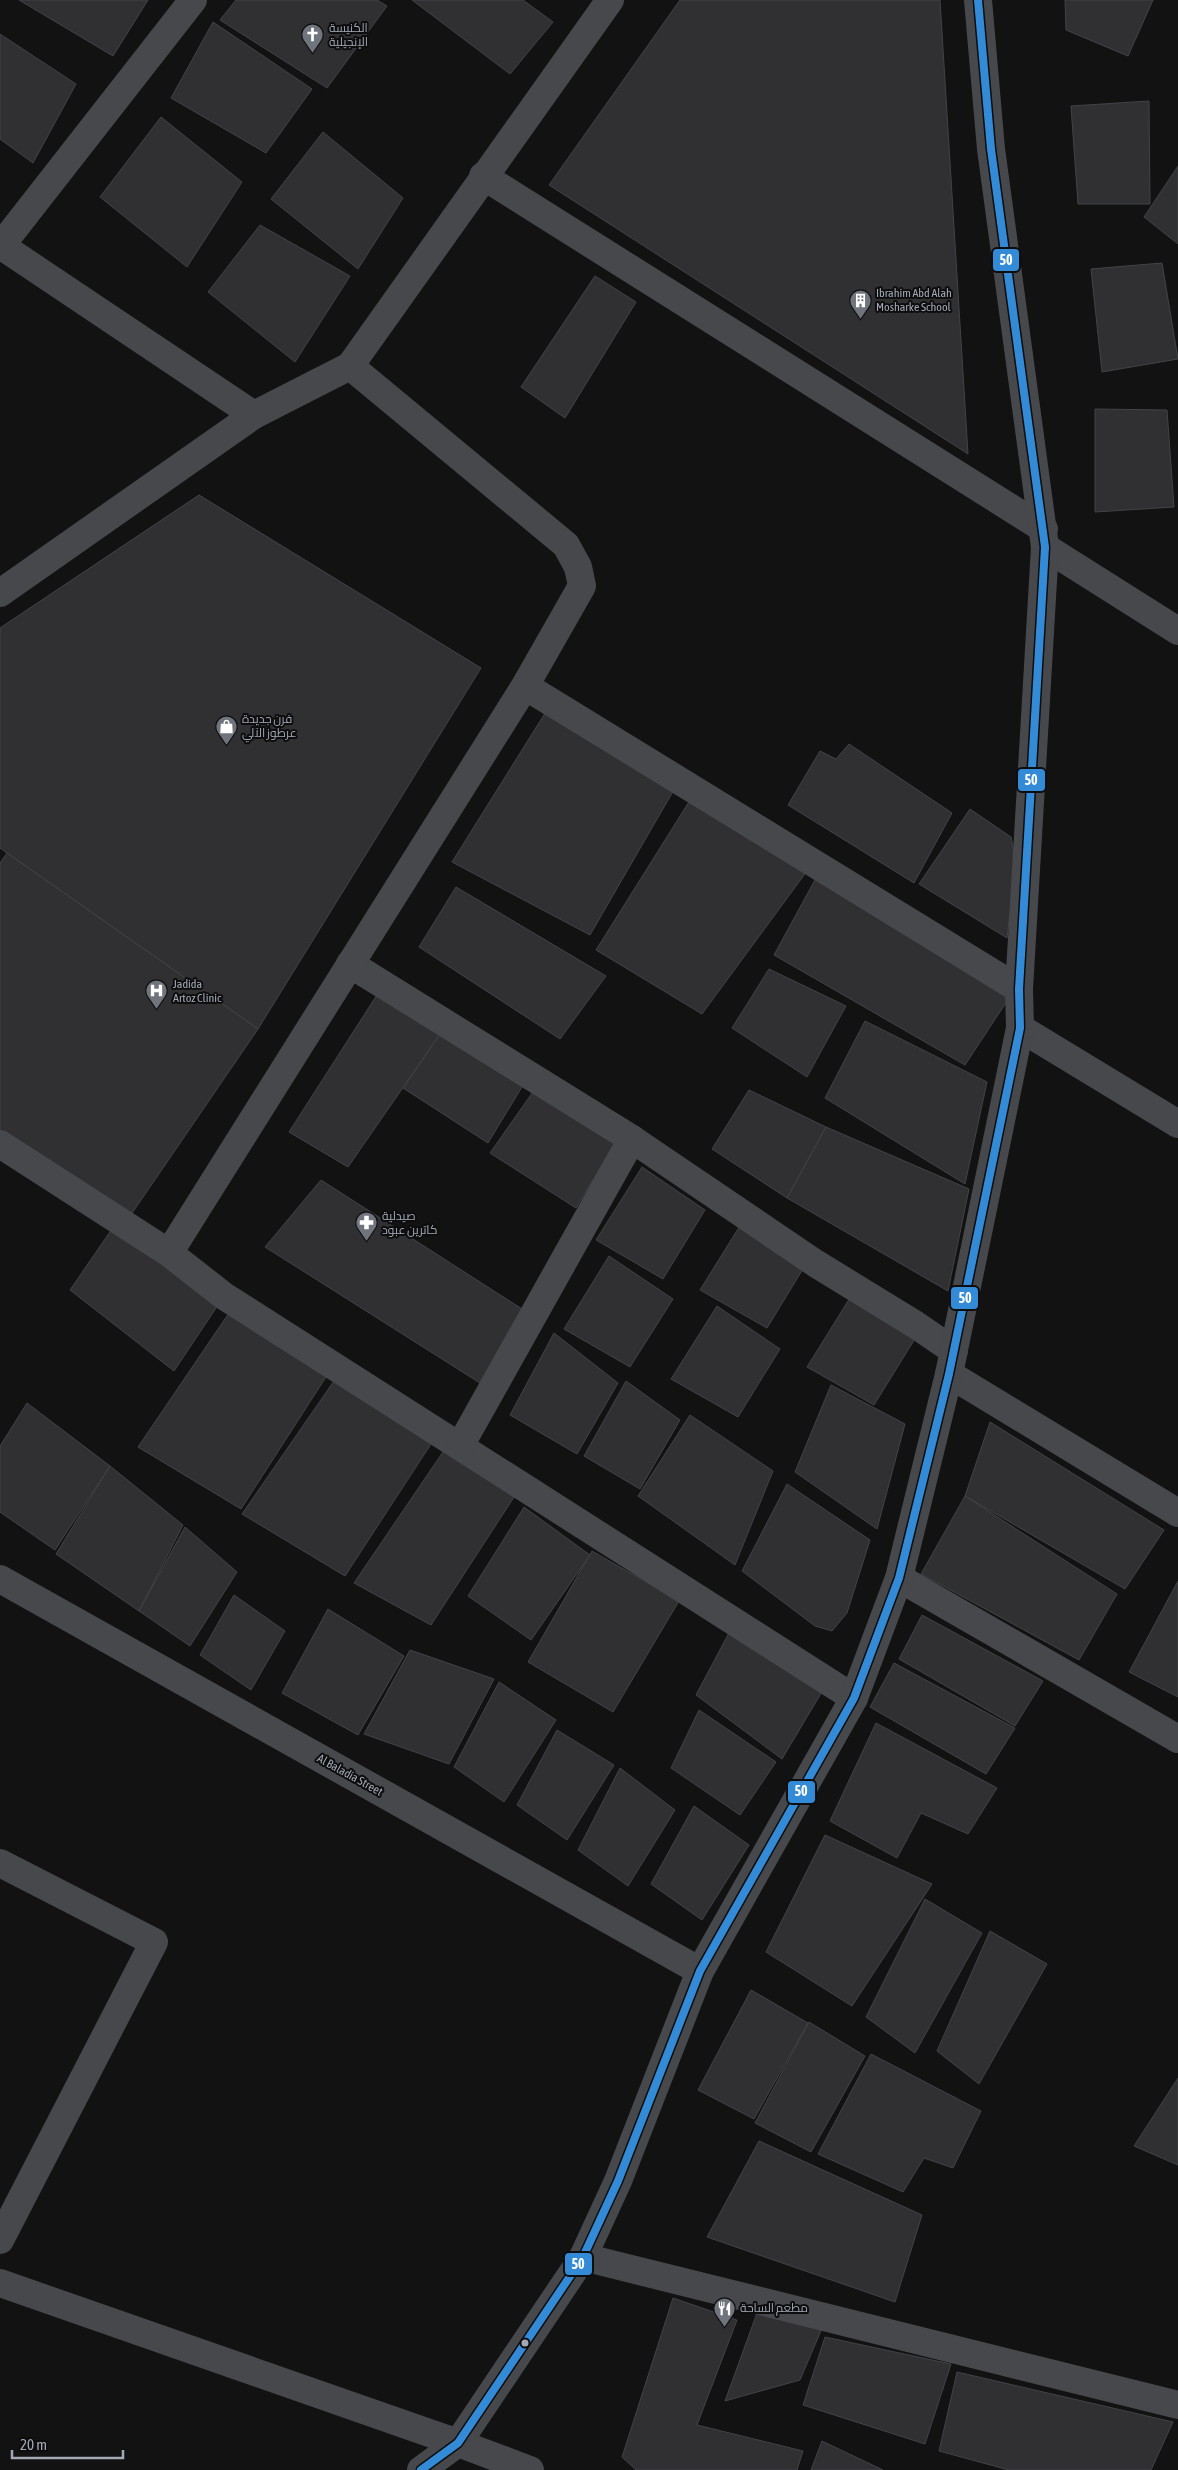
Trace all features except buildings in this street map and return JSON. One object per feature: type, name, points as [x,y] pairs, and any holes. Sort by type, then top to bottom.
[{"type":"street","points":[[193,0],[0,246],[254,416]]},
{"type":"street","points":[[0,593],[254,416],[350,366],[483,176],[610,0]]},
{"type":"street","points":[[421,2470],[458,2443],[583,2257],[618,2181],[700,1971],[854,1698],[899,1578],[951,1363],[1020,1028],[1019,989],[1045,538],[991,149],[978,0]]},
{"type":"street","points":[[483,176],[1045,538],[1178,631]]},
{"type":"street","points":[[169,1253],[525,686],[582,586],[578,567],[566,545],[350,366]]},
{"type":"street","points":[[525,686],[1019,989]]},
{"type":"street","points":[[350,964],[632,1139],[815,1263],[916,1325],[951,1363],[1178,1513]]},
{"type":"street","points":[[1020,1028],[1178,1124]]},
{"type":"street","points":[[460,1446],[632,1139]]},
{"type":"street","points":[[0,1144],[169,1253],[224,1296],[854,1698]]},
{"type":"street","points":[[899,1578],[1178,1739]]},
{"type":"street","name":"Al Baladia Street","points":[[0,1579],[700,1971]]},
{"type":"street","points":[[0,1862],[154,1942],[0,2240]]},
{"type":"street","points":[[583,2257],[1178,2405]]},
{"type":"street","points":[[0,2282],[530,2470]]},
{"type":"transit line","name":"50","points":[[421,2470],[458,2443],[583,2257],[618,2181],[700,1971],[854,1698],[899,1578],[949,1374],[1020,1028],[1019,989],[1045,547],[991,149],[978,0]]},
{"type":"place","name":"الكنيسة الإنجيلية","points":[[313,54]]},
{"type":"place","name":"Ibrahim Abd Alah Mosharke School","points":[[860,319]]},
{"type":"place","name":"فرن جديدة عرطوز الآلي","points":[[226,745]]},
{"type":"place","name":"Jadida Artoz Clinic","points":[[157,1010]]},
{"type":"place","name":"صيدلية كاترين عبود","points":[[366,1242]]},
{"type":"place","name":"مطعم الساحة","points":[[724,2327]]}]
